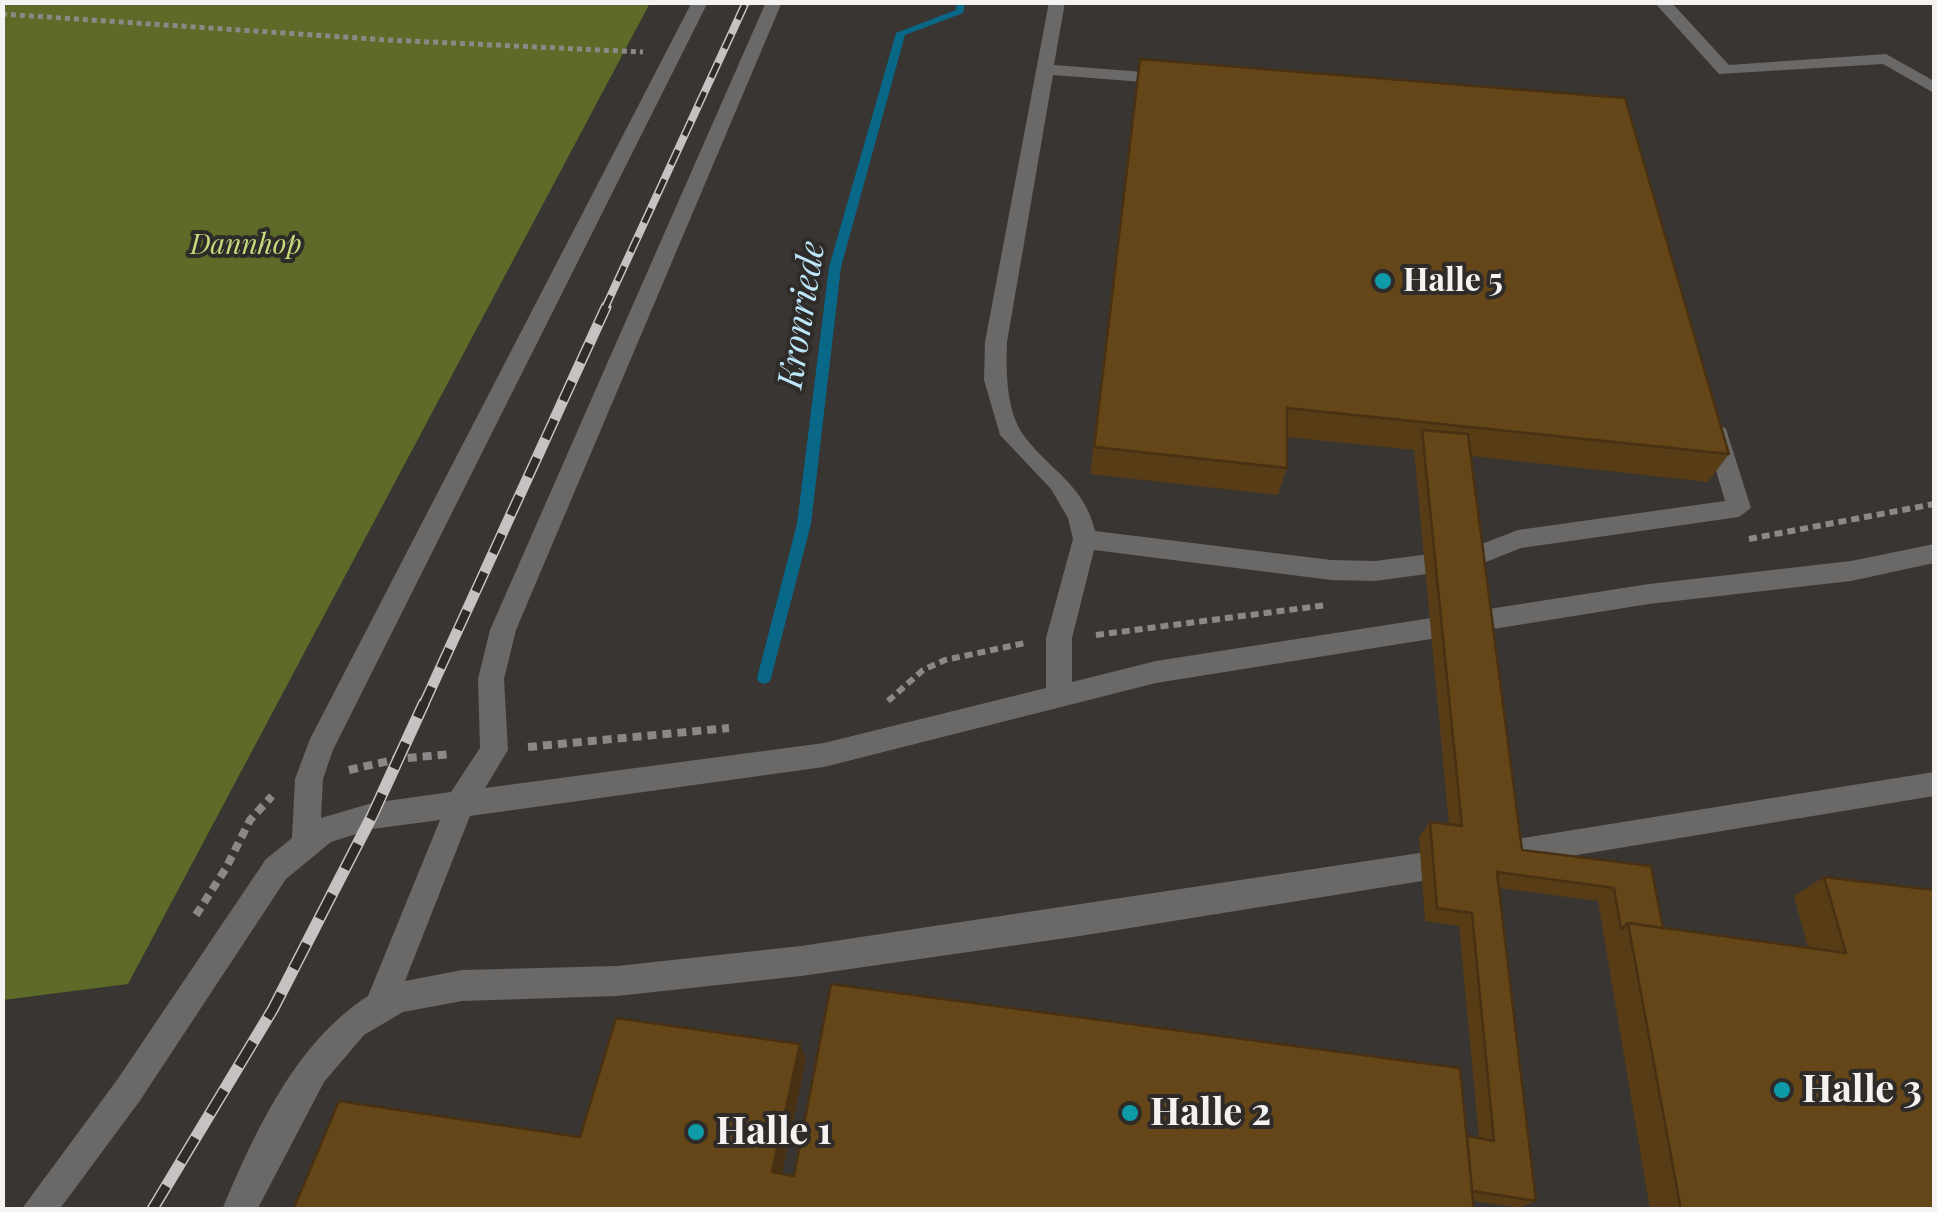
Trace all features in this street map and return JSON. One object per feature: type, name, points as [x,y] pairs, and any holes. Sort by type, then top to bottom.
[{"type":"street","points":[[306,841],[309,779],[320,748],[700,2]]},
{"type":"street","points":[[379,1007],[461,802],[494,750],[492,679],[503,630],[774,2]]},
{"type":"street","points":[[1057,2],[996,342],[995,380],[1011,435],[1059,484],[1080,517],[1085,539],[1059,638],[1059,695]]},
{"type":"street","points":[[1662,2],[1725,70],[1886,59],[1934,88]]},
{"type":"street","points":[[1045,70],[1184,81]]},
{"type":"street","points":[[1085,539],[1331,570],[1375,571],[1471,558],[1518,539],[1739,508],[1710,414]]},
{"type":"street","points":[[38,1210],[128,1092],[276,869],[306,841],[322,832],[372,816],[461,802],[824,755],[890,741],[987,711],[1176,668],[1650,594],[1851,571],[1934,554]]},
{"type":"street","points":[[239,1210],[301,1090],[335,1041],[379,1007],[445,987],[618,982],[1032,930],[1934,784]]},
{"type":"path","points":[[2,14],[388,40],[675,52]]},
{"type":"path","points":[[1904,510],[1934,504]]},
{"type":"path","points":[[187,928],[259,805],[309,779]]},
{"type":"green space","name":"Dannhop","points":[[2,3],[650,3],[128,984],[3,1000]]},
{"type":"building","name":"Halle 5","points":[[1140,59],[1625,98],[1729,454],[1287,408],[1287,468],[1094,447]]},
{"type":"building","points":[[1422,430],[1468,434],[1522,850],[1651,866],[1663,928],[1628,923],[1621,929],[1614,888],[1497,872],[1536,1201],[1472,1191],[1467,1136],[1494,1141],[1472,913],[1437,908],[1430,822],[1462,826]]},
{"type":"building","name":"Halle 3","points":[[1824,877],[1934,890],[1934,1210],[1681,1210],[1628,923],[1846,953]]},
{"type":"building","points":[[831,984],[1460,1068],[1474,1210],[293,1210],[339,1101],[580,1137],[616,1018],[800,1044],[772,1172],[794,1176]]},
{"type":"waterway","name":"Kronriede","points":[[764,678],[804,524],[835,267],[901,33],[960,11],[961,2]]},
{"type":"railway","points":[[604,310],[746,2]]},
{"type":"railway","points":[[423,706],[606,307]]},
{"type":"railway","points":[[152,1210],[273,1009],[372,816],[424,703]]},
{"type":"place","name":"Halle 5","points":[[1383,281]]},
{"type":"place","name":"Halle 3","points":[[1782,1090]]},
{"type":"place","name":"Halle 2","points":[[1130,1113]]},
{"type":"place","name":"Halle 1","points":[[696,1132]]}]
